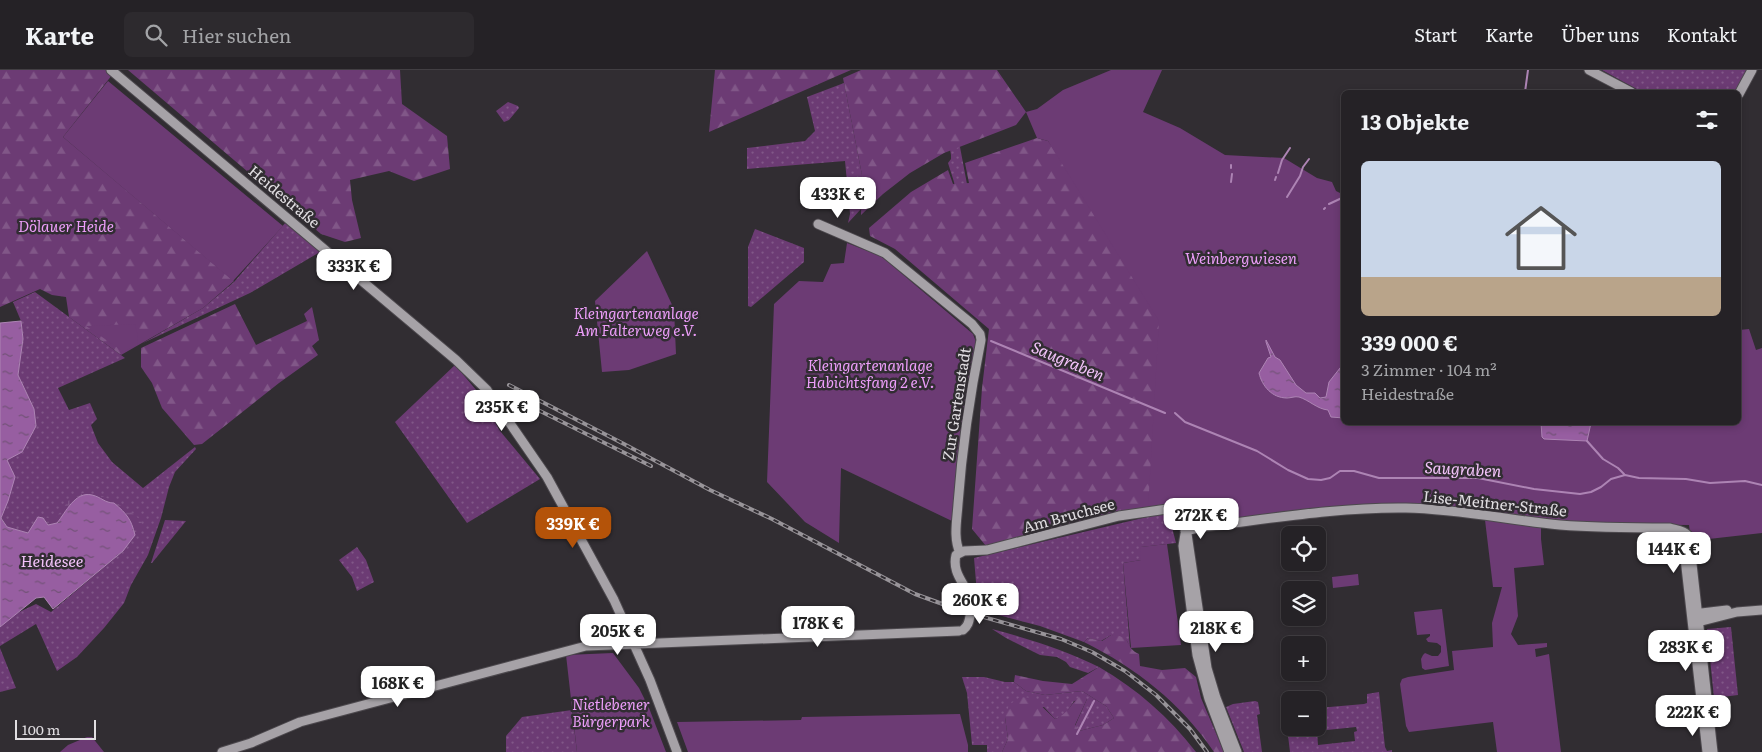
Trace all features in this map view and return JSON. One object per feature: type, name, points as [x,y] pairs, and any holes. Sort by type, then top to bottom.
[{"type":"street","name":"Heidestraße","points":[[111,70],[476,377],[487,390],[547,476],[614,600],[634,644],[677,752]]},
{"type":"street","points":[[1589,70],[1627,90]]},
{"type":"street","points":[[1741,90],[1752,70]]},
{"type":"street","name":"Zur Gartenstadt","points":[[818,224],[885,253],[972,324],[980,334],[981,340],[972,384],[960,484],[955,543],[960,553]]},
{"type":"street","name":"Lise-Meitner-Straße","points":[[1186,532],[1196,528],[1368,509],[1406,508],[1455,511],[1560,525],[1599,528],[1670,528],[1682,532],[1694,618]]},
{"type":"street","name":"Am Bruchsee","points":[[960,553],[964,551],[987,550],[1119,516],[1167,509],[1177,510],[1184,514]]},
{"type":"street","points":[[1184,514],[1189,516],[1196,528]]},
{"type":"street","points":[[1184,514],[1199,625],[1207,668],[1216,698],[1237,752]]},
{"type":"street","points":[[1186,532],[1183,546],[1197,655],[1209,699],[1229,752]]},
{"type":"street","points":[[222,752],[251,743],[300,722],[586,646],[961,630],[967,626],[972,599],[956,570],[954,561],[956,555],[960,553]]},
{"type":"street","points":[[1694,618],[1726,610],[1737,612],[1762,610]]},
{"type":"street","points":[[1694,618],[1707,752]]},
{"type":"street","points":[[1694,618],[1713,752]]},
{"type":"green space","name":"Dölauer Heide","points":[[0,70],[116,70],[63,137],[234,281],[203,308],[121,355],[69,317],[66,297],[52,295],[40,289],[0,307]]},
{"type":"green space","points":[[128,70],[400,70],[402,104],[447,136],[450,169],[414,181],[389,171],[350,180],[352,200],[361,238],[345,242],[321,234]]},
{"type":"green space","points":[[715,70],[851,70],[709,132]]},
{"type":"green space","points":[[861,70],[997,70],[1026,112],[1016,125],[944,153],[910,173],[883,194],[861,215],[862,175],[843,78]]},
{"type":"green space","points":[[936,70],[950,94],[970,200],[965,243],[954,182],[948,163],[951,155]]},
{"type":"green space","name":"Weinbergwiesen","points":[[1111,70],[1162,70],[1143,112],[1180,128],[1225,155],[1284,158],[1317,178],[1332,182],[1336,191],[1341,194],[1341,425],[1741,425],[1741,330],[1749,329],[1756,350],[1762,348],[1762,533],[1691,541],[1689,525],[1570,524],[1429,506],[1198,524],[1193,515],[1183,506],[1172,505],[1148,509],[1159,321],[1048,141],[1037,138],[1026,112],[1037,109],[1063,90]]},
{"type":"green space","points":[[1602,70],[1748,70],[1736,90],[1638,90]]},
{"type":"green space","points":[[108,81],[283,226],[233,281],[63,137]]},
{"type":"green space","points":[[844,83],[862,175],[861,209],[848,223],[850,214],[845,161],[747,169],[747,148],[805,141],[815,131],[807,97]]},
{"type":"green space","points":[[508,102],[519,108],[509,120],[504,122],[496,111]]},
{"type":"green space","points":[[1037,138],[1048,141],[1228,384],[1148,509],[986,546],[972,529],[982,388],[989,329],[895,249],[870,236],[869,228],[911,192],[948,170],[953,184],[969,183],[965,163]]},
{"type":"green space","points":[[286,222],[320,252],[250,293],[143,343],[203,308],[234,282]]},
{"type":"green space","points":[[755,229],[804,248],[804,262],[751,307],[748,306],[748,247]]},
{"type":"green space","name":"Kleingartenanlage Habichtsfang 2 e.V.","points":[[847,243],[881,256],[973,334],[976,342],[961,430],[952,521],[841,468],[839,543],[805,522],[767,482],[774,304],[799,281],[823,282],[831,264],[844,263]]},
{"type":"green space","name":"Kleingartenanlage Am Falterweg e.V.","points":[[647,251],[674,309],[676,354],[629,370],[602,372],[595,301]]},
{"type":"green space","points":[[35,292],[125,358],[58,388],[69,410],[90,403],[97,419],[91,425],[98,443],[112,462],[143,488],[195,447],[196,449],[175,472],[148,555],[131,585],[124,603],[77,657],[57,671],[36,624],[0,646],[0,627],[13,615],[36,604],[51,612],[123,551],[57,524],[49,525],[44,522],[28,533],[7,527],[1,517],[7,460],[34,409],[18,375],[23,339],[21,321],[13,302]]},
{"type":"green space","points":[[235,304],[256,345],[307,321],[304,314],[312,307],[319,340],[312,346],[318,355],[279,383],[202,444],[194,445],[162,408],[152,383],[141,367],[141,348]]},
{"type":"green space","points":[[135,324],[138,337],[137,345],[124,352],[86,326]]},
{"type":"green space","points":[[455,365],[477,391],[500,431],[540,479],[467,523],[395,422]]},
{"type":"green space","points":[[83,493],[100,495],[107,498],[142,521],[139,533],[135,535],[131,520],[108,503],[93,495],[75,499],[57,524],[49,525],[43,518],[54,520],[72,496],[75,498]]},
{"type":"green space","points":[[1168,512],[1176,543],[1141,547],[1141,560],[1123,563],[1130,647],[1127,641],[1111,635],[1101,641],[1088,638],[1084,642],[1040,626],[976,609],[975,600],[977,594],[974,558]]},
{"type":"green space","points":[[1487,516],[1541,523],[1544,565],[1514,568],[1518,616],[1511,634],[1518,645],[1547,643],[1547,647],[1535,649],[1536,657],[1549,654],[1561,752],[1497,752],[1493,722],[1409,732],[1406,726],[1400,684],[1402,679],[1454,670],[1452,651],[1493,647],[1492,623],[1502,587],[1493,587],[1485,520]]},
{"type":"green space","points":[[165,520],[186,521],[151,563]]},
{"type":"green space","points":[[1167,544],[1181,645],[1131,648],[1123,563],[1141,560],[1140,547]]},
{"type":"green space","points":[[357,547],[366,560],[374,582],[357,591],[352,577],[339,560]]},
{"type":"green space","points":[[1358,574],[1359,585],[1333,588],[1332,577]]},
{"type":"green space","points":[[1442,609],[1449,666],[1425,670],[1422,668],[1421,659],[1423,655],[1425,653],[1438,656],[1441,652],[1441,646],[1437,643],[1428,642],[1426,639],[1430,634],[1417,635],[1414,612]]},
{"type":"green space","points":[[1731,627],[1738,695],[1714,698],[1707,629]]},
{"type":"green space","points":[[992,629],[1047,645],[1099,667],[1088,673],[1070,667],[1066,662],[1057,657],[1040,655]]},
{"type":"green space","points":[[1111,635],[1126,640],[1134,652],[1139,654],[1140,666],[1162,670],[1185,668],[1196,677],[1201,698],[1224,752],[1214,752],[1187,718],[1156,688],[1122,663],[1084,642],[1088,638],[1102,641]]},
{"type":"green space","points":[[0,648],[16,688],[0,692]]},
{"type":"green space","name":"Nietlebener Bürgerpark","points":[[613,653],[639,688],[666,752],[577,752],[566,655]]},
{"type":"green space","points":[[1099,667],[1152,705],[1175,727],[1196,752],[1002,752],[1008,739],[1005,717],[1009,705],[1020,697],[1033,698],[1055,719],[1064,714],[1082,695],[1087,699],[1075,725],[1079,731],[1103,725],[1114,718],[1106,706],[1082,691],[1045,695],[1026,691],[1014,682],[1015,675],[1043,681],[1072,684]]},
{"type":"green space","points":[[962,677],[984,677],[1014,682],[1026,691],[1045,695],[1082,691],[1106,706],[1114,718],[1103,725],[1079,731],[1075,726],[1087,699],[1074,701],[1065,715],[1055,719],[1044,707],[1005,717],[1008,739],[1002,752],[987,752],[987,745],[972,745],[967,693]]},
{"type":"green space","points":[[1379,692],[1385,747],[1387,751],[1392,750],[1392,752],[1290,752],[1288,736],[1317,736],[1318,745],[1355,741],[1354,732],[1357,731],[1356,727],[1326,730],[1326,707],[1367,703],[1367,694]]},
{"type":"green space","points":[[1258,702],[1260,714],[1257,715],[1262,752],[1244,752],[1226,707],[1233,704]]},
{"type":"green space","points":[[572,710],[577,752],[506,752],[506,736],[522,717]]},
{"type":"green space","points":[[960,714],[968,752],[688,752],[677,722],[801,720],[802,717]]},
{"type":"green space","points":[[87,737],[92,737],[104,752],[60,752],[68,745]]},
{"type":"water","name":"Heidesee","points":[[21,321],[23,339],[18,375],[34,409],[36,426],[22,452],[7,460],[15,477],[1,518],[7,527],[28,533],[38,517],[43,518],[48,525],[57,523],[76,499],[81,496],[92,495],[114,503],[130,521],[135,535],[123,551],[53,609],[44,597],[36,598],[0,627],[0,323]]},
{"type":"water","points":[[1266,340],[1275,357],[1280,360],[1296,385],[1306,393],[1315,393],[1320,398],[1326,397],[1329,382],[1341,367],[1341,418],[1331,417],[1328,410],[1299,397],[1287,398],[1272,394],[1265,387],[1259,373],[1268,358],[1271,357]]},
{"type":"water","points":[[1541,425],[1591,425],[1587,441],[1544,439],[1542,437]]},
{"type":"waterway","points":[[1525,90],[1528,70]]},
{"type":"waterway","points":[[1278,173],[1282,160],[1290,148]]},
{"type":"waterway","points":[[1287,197],[1309,159]]},
{"type":"waterway","points":[[1231,182],[1232,174]]},
{"type":"waterway","points":[[1329,204],[1341,198]]},
{"type":"waterway","name":"Saugraben","points":[[991,341],[1165,413]]},
{"type":"waterway","name":"Saugraben","points":[[1175,413],[1185,422],[1257,451],[1288,470],[1308,479],[1321,480],[1330,478],[1340,471],[1354,471],[1379,478],[1478,478],[1534,489],[1580,494],[1591,492],[1611,479],[1625,475],[1639,478],[1686,479],[1710,483],[1745,481],[1762,485]]},
{"type":"waterway","points":[[1587,441],[1603,459],[1624,474]]},
{"type":"waterway","points":[[1077,734],[1094,701]]},
{"type":"railway","points":[[509,385],[915,594],[959,610],[1061,639],[1092,652],[1125,671],[1156,695],[1190,729],[1207,752]]},
{"type":"railway","points":[[538,410],[651,466]]}]
